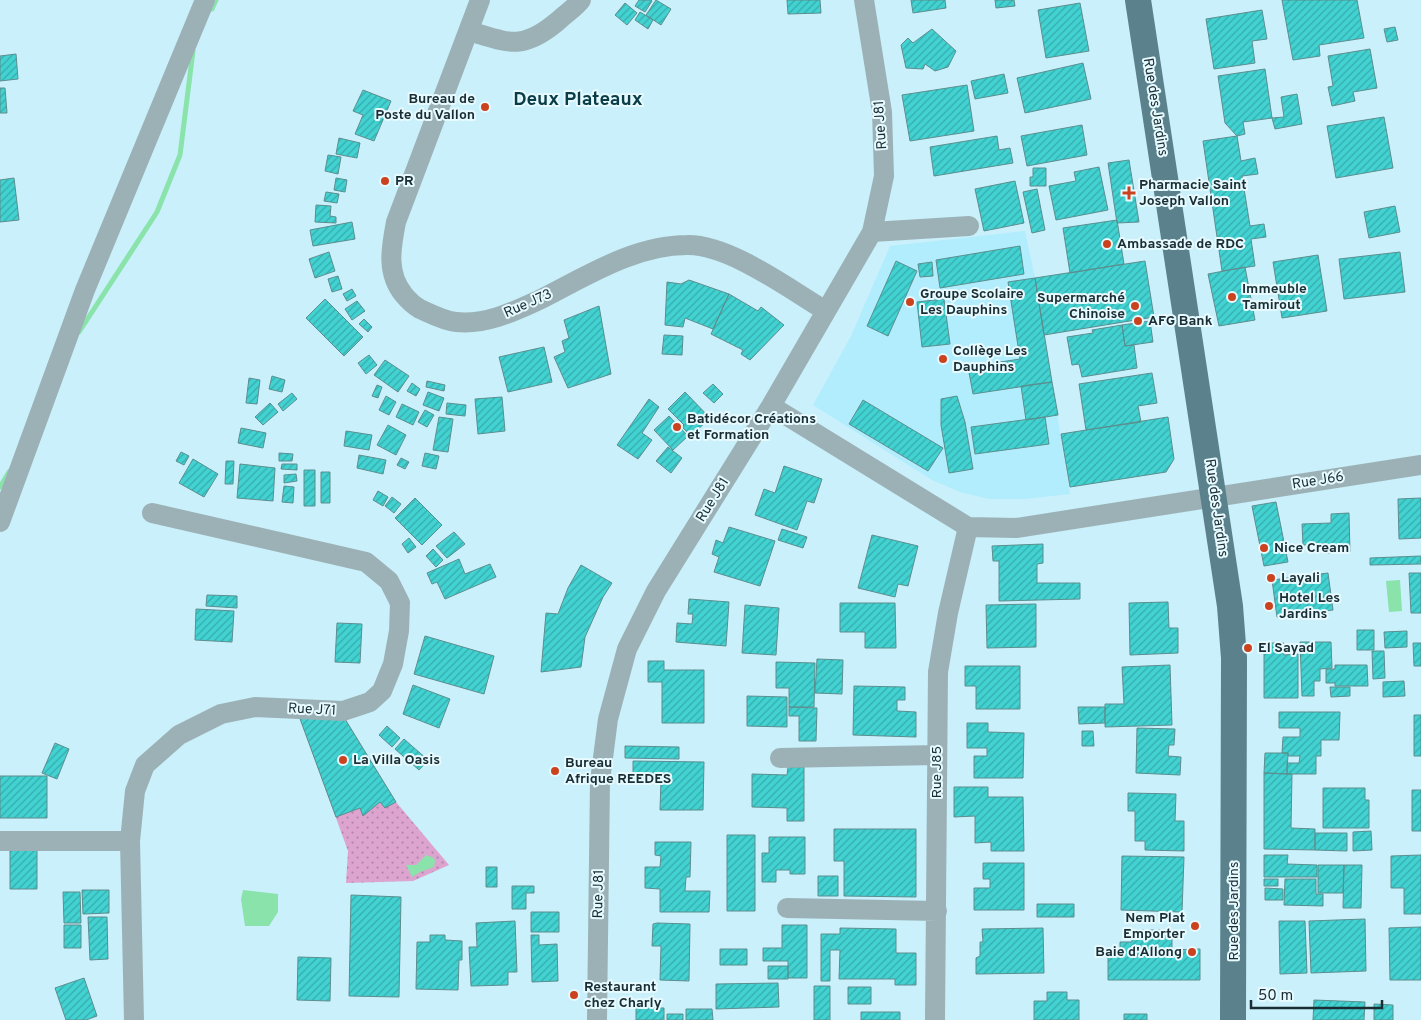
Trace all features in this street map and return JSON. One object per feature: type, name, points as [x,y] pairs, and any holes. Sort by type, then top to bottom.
[{"type":"main road","name":"Rue des Jardins","points":[[1138,0],[1230,606],[1234,658],[1233,1020]]},
{"type":"street","points":[[0,522],[86,290],[205,0]]},
{"type":"street","name":"Rue J73","points":[[480,0],[396,222],[390,250],[391,267],[397,287],[412,305],[432,315],[455,322],[480,321],[508,315],[630,255],[658,247],[688,245],[714,248],[741,260],[826,311]]},
{"type":"street","points":[[469,31],[520,43],[544,33],[580,0]]},
{"type":"street","name":"Rue J81","points":[[597,1020],[600,782],[608,719],[627,649],[656,591],[770,406],[872,232],[884,176],[882,112],[864,0]]},
{"type":"street","points":[[872,232],[969,226]]},
{"type":"street","points":[[770,406],[968,527]]},
{"type":"street","name":"Rue J66","points":[[968,527],[1016,528],[1421,465]]},
{"type":"street","name":"Rue J71","points":[[134,1020],[130,841],[135,791],[145,765],[179,735],[221,714],[255,707],[343,712],[370,702],[382,691],[393,664],[399,631],[400,603],[390,580],[366,562],[152,513]]},
{"type":"street","name":"Rue J85","points":[[935,1020],[938,672],[948,613],[968,527]]},
{"type":"street","points":[[780,758],[936,755]]},
{"type":"street","points":[[0,841],[130,841]]},
{"type":"street","points":[[788,908],[937,911]]},
{"type":"shaded area","name":"Collège Les Dauphins","points":[[1025,231],[1035,278],[1070,494],[1025,499],[989,499],[960,492],[932,480],[813,405],[851,336],[890,246]]},
{"type":"shaded area","points":[[1400,580],[1402,611],[1389,612],[1386,581]]},
{"type":"shaded area","name":"La Villa Oasis","points":[[299,716],[345,719],[396,802],[449,865],[413,881],[346,883],[348,851]]},
{"type":"shaded area","points":[[426,855],[434,858],[434,867],[412,877],[406,865],[416,865]]},
{"type":"shaded area","points":[[243,890],[278,894],[278,912],[269,926],[245,926],[241,899]]},
{"type":"building","points":[[639,0],[652,1],[645,12],[635,6]]},
{"type":"building","points":[[656,0],[671,9],[661,25],[646,15]]},
{"type":"building","points":[[787,0],[820,0],[821,13],[788,14]]},
{"type":"building","points":[[911,0],[945,0],[946,8],[913,13]]},
{"type":"building","points":[[995,0],[1014,0],[1015,6],[996,8]]},
{"type":"building","points":[[1282,0],[1357,0],[1364,38],[1319,45],[1320,56],[1293,60]]},
{"type":"building","points":[[625,3],[637,13],[627,25],[615,15]]},
{"type":"building","points":[[1080,3],[1089,51],[1046,58],[1038,10]]},
{"type":"building","points":[[1262,10],[1267,39],[1252,41],[1255,63],[1214,69],[1206,19]]},
{"type":"building","points":[[640,12],[653,20],[648,29],[635,20]]},
{"type":"building","points":[[1395,27],[1398,40],[1387,42],[1384,29]]},
{"type":"building","points":[[932,29],[956,51],[948,67],[935,71],[925,64],[923,69],[906,68],[901,45],[908,38],[913,43]]},
{"type":"building","points":[[1370,49],[1377,88],[1353,92],[1355,101],[1332,106],[1328,87],[1333,86],[1328,56]]},
{"type":"building","points":[[16,54],[18,79],[0,81],[0,56]]},
{"type":"building","points":[[1083,63],[1091,99],[1025,113],[1017,78]]},
{"type":"building","points":[[1265,69],[1272,118],[1243,122],[1245,134],[1237,136],[1225,123],[1218,76]]},
{"type":"building","points":[[1004,74],[1008,93],[975,99],[971,81]]},
{"type":"building","points":[[967,85],[974,131],[910,141],[902,95]]},
{"type":"building","points":[[0,88],[5,88],[7,113],[0,113]]},
{"type":"building","points":[[363,90],[391,101],[374,141],[355,134],[363,115],[353,111]]},
{"type":"building","points":[[1297,94],[1302,124],[1275,129],[1272,118],[1284,117],[1281,97]]},
{"type":"building","points":[[1384,117],[1393,168],[1336,178],[1327,126]]},
{"type":"building","points":[[1082,125],[1087,155],[1027,166],[1021,136]]},
{"type":"building","points":[[997,136],[999,150],[1010,148],[1013,163],[934,176],[930,147]]},
{"type":"building","points":[[1237,136],[1241,161],[1255,158],[1258,174],[1242,176],[1250,226],[1264,224],[1266,237],[1251,239],[1255,266],[1222,271],[1203,141]]},
{"type":"building","points":[[339,138],[360,143],[357,158],[336,154]]},
{"type":"building","points":[[328,155],[341,157],[338,174],[325,171]]},
{"type":"building","points":[[1129,160],[1139,222],[1117,223],[1108,163]]},
{"type":"building","points":[[1099,167],[1108,210],[1056,220],[1049,186],[1076,181],[1074,172]]},
{"type":"building","points":[[1033,168],[1046,168],[1046,186],[1030,186]]},
{"type":"building","points":[[14,178],[19,220],[0,222],[0,180]]},
{"type":"building","points":[[336,178],[347,180],[345,192],[334,190]]},
{"type":"building","points":[[1015,181],[1024,223],[984,231],[975,189]]},
{"type":"building","points":[[1037,189],[1045,230],[1032,233],[1023,192]]},
{"type":"building","points":[[326,192],[339,194],[337,203],[324,201]]},
{"type":"building","points":[[316,205],[331,206],[330,216],[336,217],[336,223],[315,222]]},
{"type":"building","points":[[1395,206],[1400,232],[1369,238],[1364,212]]},
{"type":"building","points":[[1117,220],[1124,264],[1070,273],[1063,228]]},
{"type":"building","points":[[352,222],[355,239],[313,246],[310,230]]},
{"type":"building","points":[[1020,246],[1024,274],[940,288],[936,260]]},
{"type":"building","points":[[329,252],[335,271],[315,278],[309,259]]},
{"type":"building","points":[[1400,252],[1405,292],[1344,299],[1339,259]]},
{"type":"building","points":[[1318,255],[1327,311],[1282,318],[1273,262]]},
{"type":"building","points":[[896,261],[917,271],[888,336],[867,326]]},
{"type":"building","points":[[1145,261],[1154,317],[1044,335],[1035,278]]},
{"type":"building","points":[[932,262],[933,276],[920,277],[918,264]]},
{"type":"building","name":"Immeuble Tamirout","points":[[1245,267],[1255,320],[1219,326],[1208,274]]},
{"type":"building","points":[[338,276],[342,289],[332,292],[328,279]]},
{"type":"building","points":[[1035,278],[1052,382],[973,394],[968,367],[1020,359],[1008,282]]},
{"type":"building","points":[[689,280],[729,294],[713,329],[685,318],[683,327],[665,325],[667,282],[681,284]]},
{"type":"building","points":[[352,289],[356,296],[347,301],[343,294]]},
{"type":"building","points":[[729,294],[758,311],[761,307],[784,325],[750,360],[741,354],[743,350],[711,334]]},
{"type":"building","points":[[325,299],[363,337],[344,356],[306,318]]},
{"type":"building","points":[[944,299],[950,344],[922,347],[917,302]]},
{"type":"building","points":[[357,301],[365,311],[352,320],[345,309]]},
{"type":"building","points":[[599,306],[611,374],[568,388],[554,357],[565,352],[562,341],[569,338],[564,320]]},
{"type":"building","points":[[364,319],[372,327],[368,332],[359,324]]},
{"type":"building","points":[[1150,321],[1153,342],[1125,346],[1122,325]]},
{"type":"building","points":[[1122,325],[1125,346],[1134,345],[1137,368],[1082,377],[1079,364],[1072,365],[1067,337],[1093,333],[1092,330]]},
{"type":"building","points":[[664,335],[683,336],[682,355],[662,354]]},
{"type":"building","points":[[544,347],[552,382],[508,392],[499,357]]},
{"type":"building","points":[[369,355],[377,365],[366,374],[358,363]]},
{"type":"building","points":[[385,360],[409,376],[398,392],[374,375]]},
{"type":"building","points":[[1152,373],[1157,403],[1138,406],[1141,422],[1086,430],[1079,384]]},
{"type":"building","points":[[272,376],[285,380],[282,392],[269,389]]},
{"type":"building","points":[[249,378],[260,380],[257,404],[246,403]]},
{"type":"building","points":[[427,381],[445,385],[444,391],[426,387]]},
{"type":"building","points":[[1052,382],[1058,415],[1026,420],[1021,386]]},
{"type":"building","points":[[412,383],[420,389],[416,396],[407,391]]},
{"type":"building","points":[[713,384],[723,394],[714,403],[703,393]]},
{"type":"building","points":[[377,385],[382,387],[378,398],[372,396]]},
{"type":"building","points":[[428,392],[444,398],[439,411],[423,405]]},
{"type":"building","points":[[685,392],[710,418],[691,436],[682,427],[684,425],[668,409]]},
{"type":"building","points":[[292,393],[297,399],[283,411],[278,404]]},
{"type":"building","points":[[386,396],[396,402],[389,415],[379,410]]},
{"type":"building","points":[[957,396],[965,422],[973,469],[949,473],[941,425],[941,399]]},
{"type":"building","points":[[502,397],[505,431],[478,434],[475,399]]},
{"type":"building","points":[[649,399],[659,407],[642,433],[652,440],[638,459],[617,445]]},
{"type":"building","points":[[863,400],[943,448],[928,471],[849,424]]},
{"type":"building","points":[[270,403],[278,412],[263,425],[255,417]]},
{"type":"building","points":[[447,403],[466,405],[465,416],[446,414]]},
{"type":"building","points":[[402,404],[419,412],[413,425],[396,417]]},
{"type":"building","points":[[425,410],[434,415],[427,427],[418,422]]},
{"type":"building","points":[[669,416],[688,436],[673,450],[654,430]]},
{"type":"building","points":[[439,417],[453,419],[448,452],[433,450]]},
{"type":"building","points":[[1045,417],[1049,444],[975,454],[971,427]]},
{"type":"building","points":[[1168,417],[1174,459],[1166,472],[1070,487],[1061,434]]},
{"type":"building","points":[[388,425],[406,435],[396,455],[377,445]]},
{"type":"building","points":[[241,428],[266,433],[263,448],[238,443]]},
{"type":"building","points":[[346,431],[372,435],[369,450],[344,446]]},
{"type":"building","points":[[668,447],[682,458],[671,473],[656,461]]},
{"type":"building","points":[[181,452],[189,456],[184,465],[176,461]]},
{"type":"building","points":[[279,453],[293,454],[292,461],[279,461]]},
{"type":"building","points":[[425,453],[439,456],[436,469],[422,466]]},
{"type":"building","points":[[359,455],[386,460],[383,474],[357,468]]},
{"type":"building","points":[[401,458],[409,462],[405,469],[397,465]]},
{"type":"building","points":[[193,459],[218,474],[204,497],[179,483]]},
{"type":"building","points":[[226,461],[234,461],[233,484],[225,484]]},
{"type":"building","points":[[240,464],[275,468],[273,501],[237,498]]},
{"type":"building","points":[[282,464],[297,464],[297,470],[281,469]]},
{"type":"building","points":[[784,466],[822,479],[814,503],[807,501],[797,530],[755,515],[764,489],[775,493]]},
{"type":"building","points":[[304,470],[315,470],[315,506],[304,506]]},
{"type":"building","points":[[321,472],[330,472],[330,503],[321,503]]},
{"type":"building","points":[[296,474],[297,481],[284,483],[284,475]]},
{"type":"building","points":[[284,486],[294,487],[293,503],[282,502]]},
{"type":"building","points":[[378,491],[388,497],[383,506],[373,500]]},
{"type":"building","points":[[392,497],[401,504],[394,513],[385,506]]},
{"type":"building","points":[[415,498],[442,525],[422,545],[395,518]]},
{"type":"building","points":[[1421,498],[1421,538],[1399,539],[1398,499]]},
{"type":"building","points":[[1276,502],[1288,562],[1264,566],[1252,506]]},
{"type":"building","points":[[1349,513],[1350,552],[1324,553],[1323,544],[1303,545],[1302,524],[1331,523],[1331,514]]},
{"type":"building","points":[[729,527],[775,541],[760,586],[714,572],[719,557],[712,554],[716,540],[723,543]]},
{"type":"building","points":[[782,529],[807,537],[803,548],[778,540]]},
{"type":"building","points":[[454,532],[465,544],[447,558],[436,546]]},
{"type":"building","points":[[872,535],[918,546],[908,586],[898,584],[895,597],[858,588]]},
{"type":"building","points":[[409,538],[416,547],[408,553],[402,544]]},
{"type":"building","points":[[1043,544],[1043,563],[1037,564],[1037,583],[1080,583],[1080,599],[999,601],[999,561],[993,561],[992,546]]},
{"type":"building","points":[[433,549],[443,560],[436,567],[426,556]]},
{"type":"building","points":[[1421,556],[1421,564],[1370,565],[1370,558]]},
{"type":"building","points":[[459,559],[465,574],[490,564],[496,577],[445,599],[437,582],[432,584],[427,573]]},
{"type":"building","points":[[581,565],[612,583],[603,597],[585,637],[581,667],[541,672],[546,613],[558,614],[568,588]]},
{"type":"building","points":[[1328,573],[1333,610],[1277,617],[1272,580]]},
{"type":"building","points":[[1409,573],[1421,573],[1421,613],[1411,613]]},
{"type":"building","points":[[207,595],[237,596],[237,608],[206,606]]},
{"type":"building","points":[[689,599],[729,602],[726,646],[676,642],[677,623],[692,624],[693,614],[688,614]]},
{"type":"building","points":[[1168,602],[1169,628],[1178,628],[1178,653],[1130,655],[1129,603]]},
{"type":"building","points":[[840,603],[895,603],[896,648],[865,648],[865,632],[840,632]]},
{"type":"building","points":[[1036,604],[1036,647],[987,648],[986,605]]},
{"type":"building","points":[[745,605],[779,608],[776,655],[742,653]]},
{"type":"building","points":[[196,609],[234,611],[232,642],[195,640]]},
{"type":"building","points":[[337,623],[362,624],[360,663],[335,662]]},
{"type":"building","points":[[1357,630],[1374,630],[1374,650],[1357,650]]},
{"type":"building","points":[[1407,631],[1407,647],[1385,648],[1384,632]]},
{"type":"building","points":[[425,636],[494,656],[484,694],[414,674]]},
{"type":"building","points":[[1300,642],[1331,642],[1332,668],[1320,669],[1320,681],[1314,681],[1314,696],[1302,696]]},
{"type":"building","points":[[1264,643],[1284,643],[1284,655],[1298,654],[1298,698],[1264,698]]},
{"type":"building","points":[[1413,643],[1421,643],[1421,666],[1414,666]]},
{"type":"building","points":[[1372,651],[1384,651],[1385,678],[1373,679]]},
{"type":"building","points":[[817,659],[843,660],[842,694],[815,693]]},
{"type":"building","points":[[648,661],[664,661],[664,670],[704,670],[704,723],[662,723],[662,682],[648,682]]},
{"type":"building","points":[[776,662],[815,663],[814,707],[789,707],[789,688],[776,688]]},
{"type":"building","points":[[1170,665],[1172,725],[1105,727],[1105,704],[1124,704],[1122,667]]},
{"type":"building","points":[[1335,665],[1367,665],[1368,686],[1335,686],[1335,683],[1326,683],[1326,669],[1335,669]]},
{"type":"building","points":[[965,666],[1020,666],[1020,709],[976,709],[976,686],[965,686]]},
{"type":"building","points":[[1404,681],[1405,696],[1383,697],[1383,682]]},
{"type":"building","points":[[413,685],[450,699],[439,728],[403,714]]},
{"type":"building","points":[[854,686],[905,687],[905,700],[897,700],[897,711],[916,712],[916,737],[853,735]]},
{"type":"building","points":[[1330,687],[1350,687],[1350,696],[1331,697]]},
{"type":"building","points":[[747,696],[787,697],[787,727],[747,726]]},
{"type":"building","points":[[789,707],[817,708],[816,741],[799,741],[799,716],[789,716]]},
{"type":"building","points":[[1078,707],[1105,707],[1105,723],[1079,724]]},
{"type":"building","points":[[1279,712],[1340,712],[1339,740],[1321,740],[1321,756],[1316,756],[1316,774],[1287,774],[1287,763],[1299,763],[1300,756],[1288,756],[1288,753],[1282,753],[1283,737],[1300,737],[1300,728],[1279,728]]},
{"type":"building","points":[[1414,715],[1421,715],[1421,756],[1414,756]]},
{"type":"building","points":[[299,716],[345,719],[396,802],[385,808],[380,802],[363,816],[360,808],[336,817]]},
{"type":"building","points":[[967,723],[988,723],[988,732],[1024,733],[1023,778],[974,778],[974,756],[987,756],[987,748],[967,748]]},
{"type":"building","points":[[387,726],[400,738],[392,747],[379,735]]},
{"type":"building","points":[[1137,728],[1175,729],[1174,745],[1169,745],[1168,756],[1181,757],[1180,775],[1136,773]]},
{"type":"building","points":[[1082,731],[1093,731],[1094,746],[1082,746]]},
{"type":"building","points":[[404,739],[428,760],[419,770],[395,749]]},
{"type":"building","points":[[55,743],[69,749],[57,779],[42,773]]},
{"type":"building","points":[[625,746],[679,747],[679,759],[625,758]]},
{"type":"building","points":[[1265,753],[1288,753],[1287,774],[1264,773]]},
{"type":"building","points":[[633,761],[704,762],[703,810],[660,810],[661,780],[633,779]]},
{"type":"building","points":[[788,767],[804,767],[804,821],[787,821],[787,808],[752,807],[752,774],[787,775]]},
{"type":"building","points":[[1264,773],[1292,774],[1291,828],[1315,829],[1315,850],[1264,849]]},
{"type":"building","points":[[0,776],[47,776],[47,818],[0,818]]},
{"type":"building","points":[[954,787],[988,787],[988,797],[1023,797],[1024,851],[991,851],[991,842],[975,843],[975,816],[954,817]]},
{"type":"building","points":[[1323,788],[1365,788],[1365,800],[1369,800],[1369,828],[1323,828]]},
{"type":"building","points":[[1412,790],[1421,790],[1421,831],[1412,831]]},
{"type":"building","points":[[1128,793],[1176,794],[1175,821],[1184,821],[1184,851],[1145,850],[1145,841],[1135,841],[1135,811],[1128,811]]},
{"type":"building","points":[[834,829],[916,829],[916,897],[844,896],[844,861],[834,861]]},
{"type":"building","points":[[1371,831],[1372,850],[1353,851],[1353,832]]},
{"type":"building","points":[[1315,833],[1347,833],[1347,851],[1315,850]]},
{"type":"building","points":[[727,835],[755,835],[755,911],[727,911]]},
{"type":"building","points":[[769,837],[805,837],[805,874],[790,874],[790,870],[776,870],[776,882],[762,882],[762,853],[769,853]]},
{"type":"building","points":[[655,842],[691,842],[690,877],[686,877],[685,891],[710,891],[709,912],[660,912],[660,889],[645,888],[645,867],[660,867],[661,856],[655,855]]},
{"type":"building","points":[[10,845],[37,845],[37,889],[10,889]]},
{"type":"building","points":[[1264,855],[1288,855],[1287,864],[1317,865],[1317,877],[1264,877]]},
{"type":"building","points":[[1421,855],[1421,914],[1404,914],[1404,888],[1391,888],[1391,856]]},
{"type":"building","points":[[1122,856],[1184,857],[1182,912],[1121,910]]},
{"type":"building","points":[[983,863],[1024,863],[1024,910],[974,910],[974,888],[990,888],[990,879],[983,879]]},
{"type":"building","points":[[1318,865],[1344,865],[1343,893],[1318,893]]},
{"type":"building","points":[[1344,865],[1362,865],[1361,908],[1343,908]]},
{"type":"building","points":[[486,867],[497,867],[497,887],[486,887]]},
{"type":"building","points":[[818,876],[838,876],[838,896],[818,896]]},
{"type":"building","points":[[1264,879],[1278,879],[1278,886],[1264,886]]},
{"type":"building","points":[[1285,879],[1316,879],[1316,894],[1323,894],[1323,906],[1284,905]]},
{"type":"building","points":[[512,886],[534,886],[534,893],[526,893],[526,909],[512,909]]},
{"type":"building","points":[[1265,888],[1283,889],[1283,900],[1265,900]]},
{"type":"building","points":[[82,890],[109,890],[109,913],[83,914]]},
{"type":"building","points":[[63,892],[80,892],[81,923],[64,923]]},
{"type":"building","points":[[351,895],[401,897],[399,997],[349,996]]},
{"type":"building","points":[[1037,904],[1074,904],[1074,917],[1037,917]]},
{"type":"building","points":[[531,912],[559,912],[559,932],[531,932]]},
{"type":"building","points":[[88,917],[107,917],[108,959],[90,960]]},
{"type":"building","points":[[1365,919],[1366,971],[1311,973],[1309,921]]},
{"type":"building","points":[[515,921],[517,972],[508,972],[508,985],[471,986],[469,947],[477,947],[476,923]]},
{"type":"building","points":[[1279,921],[1305,921],[1307,973],[1280,974]]},
{"type":"building","points":[[653,924],[690,924],[689,981],[660,980],[661,946],[652,946]]},
{"type":"building","points":[[64,925],[81,925],[81,948],[64,948]]},
{"type":"building","points":[[782,925],[807,925],[807,978],[788,978],[788,961],[763,961],[763,948],[782,948]]},
{"type":"building","points":[[1421,927],[1421,980],[1390,980],[1389,928]]},
{"type":"building","points":[[840,928],[896,929],[896,953],[916,953],[916,985],[895,985],[895,979],[839,979],[840,950],[830,950],[830,981],[821,981],[821,934],[840,934]]},
{"type":"building","points":[[1043,928],[1044,973],[976,974],[976,958],[980,956],[980,942],[983,942],[982,929]]},
{"type":"building","points":[[1132,930],[1172,930],[1172,950],[1200,949],[1200,980],[1108,980],[1108,956],[1120,956],[1120,942],[1132,942]]},
{"type":"building","points":[[430,935],[445,935],[445,940],[462,941],[462,960],[459,960],[458,990],[416,989],[417,942],[430,942]]},
{"type":"building","points":[[531,935],[539,935],[539,945],[557,944],[558,981],[532,982]]},
{"type":"building","points":[[720,949],[747,949],[747,965],[720,965]]},
{"type":"building","points":[[298,957],[331,958],[330,1001],[297,1000]]},
{"type":"building","points":[[768,966],[788,966],[788,979],[768,979]]},
{"type":"building","points":[[84,978],[97,1016],[86,1020],[66,1020],[55,988]]},
{"type":"building","points":[[778,983],[779,1007],[716,1009],[716,984]]},
{"type":"building","points":[[814,986],[830,986],[830,1020],[814,1020]]},
{"type":"building","points":[[848,987],[871,987],[871,1004],[848,1004]]},
{"type":"building","points":[[1047,992],[1067,992],[1067,1000],[1079,1000],[1079,1020],[1034,1020],[1034,1001],[1047,1001]]},
{"type":"building","points":[[1314,1000],[1365,1002],[1364,1020],[1313,1020]]},
{"type":"building","points":[[1374,1004],[1393,1005],[1393,1020],[1374,1020]]},
{"type":"building","points":[[636,1008],[664,1008],[664,1020],[636,1020]]},
{"type":"building","points":[[686,1009],[712,1009],[713,1020],[686,1020]]},
{"type":"building","points":[[861,1012],[900,1012],[900,1020],[861,1020]]},
{"type":"building","points":[[667,1014],[683,1014],[683,1020],[667,1020]]},
{"type":"building","points":[[1124,1014],[1147,1014],[1147,1020],[1124,1020]]},
{"type":"waterway","points":[[212,9],[216,0]]},
{"type":"waterway","points":[[79,332],[157,212],[180,155],[193,51]]},
{"type":"waterway","points":[[0,487],[9,472]]},
{"type":"place","name":"Bureau de Poste du Vallon","points":[[485,107]]},
{"type":"place","name":"PR","points":[[385,181]]},
{"type":"place","name":"Pharmacie Saint Joseph Vallon","points":[[1129,193]]},
{"type":"place","name":"Ambassade de RDC","points":[[1107,244]]},
{"type":"place","name":"Immeuble Tamirout","points":[[1232,297]]},
{"type":"place","name":"Groupe Scolaire Les Dauphins","points":[[910,302]]},
{"type":"place","name":"Supermarché Chinoise","points":[[1135,306]]},
{"type":"place","name":"AFG Bank","points":[[1138,321]]},
{"type":"place","name":"Collège Les Dauphins","points":[[943,359]]},
{"type":"place","name":"Batidécor Créations et Formation","points":[[677,427]]},
{"type":"place","name":"Nice Cream","points":[[1264,548]]},
{"type":"place","name":"Layali","points":[[1271,578]]},
{"type":"place","name":"Hotel Les Jardins","points":[[1269,606]]},
{"type":"place","name":"El Sayad","points":[[1248,648]]},
{"type":"place","name":"La Villa Oasis","points":[[343,760]]},
{"type":"place","name":"Bureau Afrique REEDES","points":[[555,771]]},
{"type":"place","name":"Nem Plat Emporter","points":[[1195,926]]},
{"type":"place","name":"Baie d'Allong","points":[[1192,952]]},
{"type":"place","name":"Restaurant chez Charly","points":[[574,995]]},
{"type":"district","name":"Deux Plateaux","points":[[578,100]]}]
